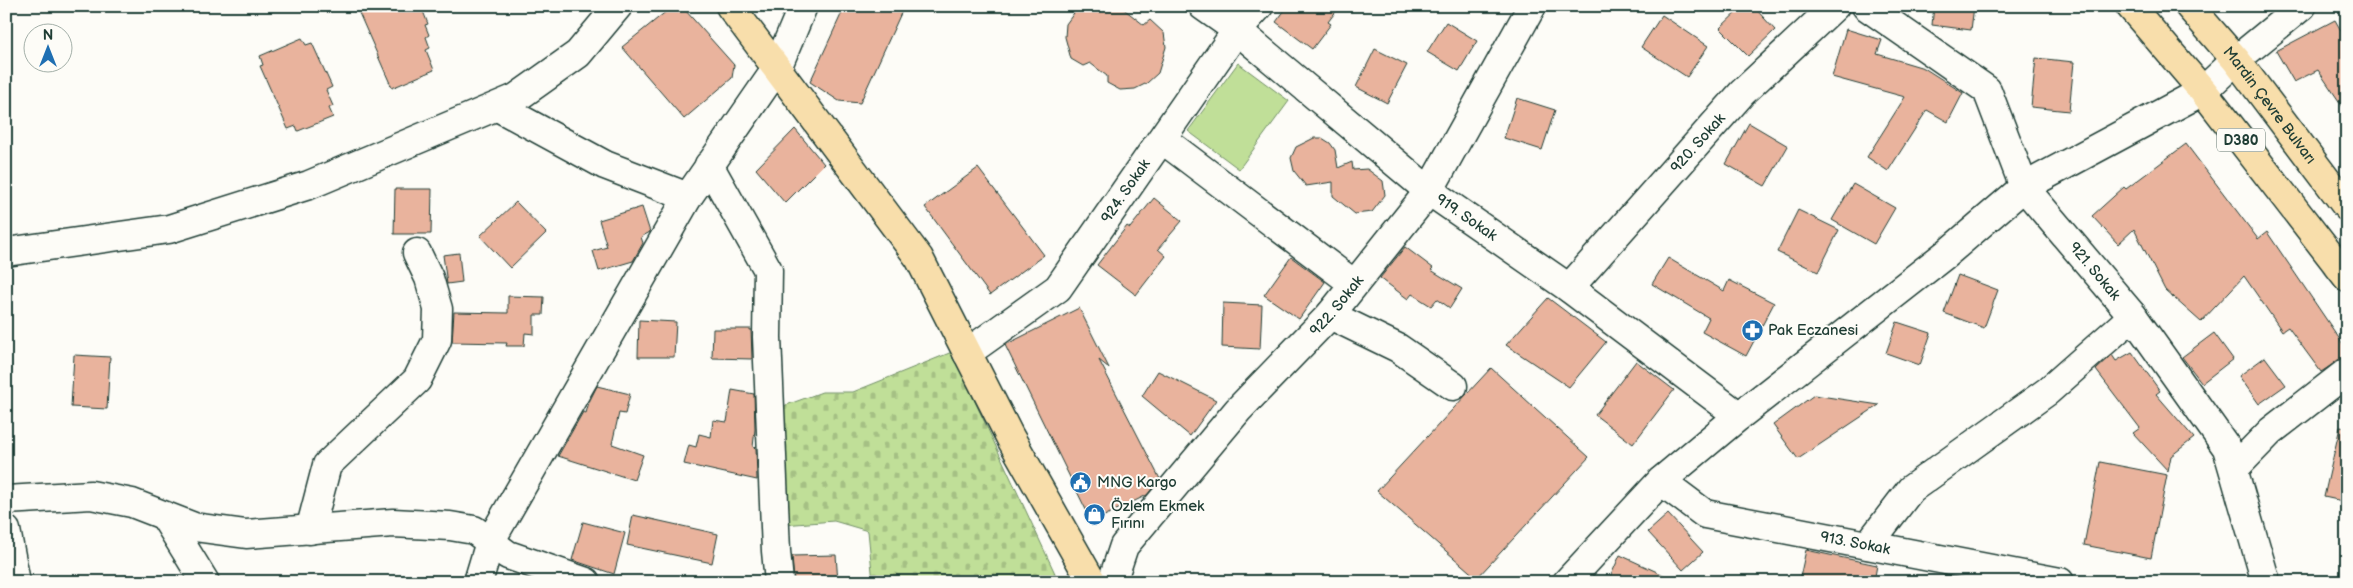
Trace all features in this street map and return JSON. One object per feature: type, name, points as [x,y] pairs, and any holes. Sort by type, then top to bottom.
[{"type":"main road","points":[[730,6],[919,258],[1010,437],[1092,582]]},
{"type":"main road","name":"D380","points":[[2130,6],[2203,91],[2347,277]]},
{"type":"main road","name":"Mardin Çevre Bulvarı","points":[[2189,6],[2236,60],[2347,207]]},
{"type":"street","points":[[6,252],[170,230],[309,185],[516,98],[578,54],[618,6]]},
{"type":"street","points":[[478,582],[490,542],[688,197],[777,68],[803,6]]},
{"type":"street","name":"919. Sokak","points":[[1203,6],[1237,30],[1429,191],[1569,288],[1739,416]]},
{"type":"street","name":"924. Sokak","points":[[967,353],[1058,288],[1237,30],[1260,6]]},
{"type":"street","name":"922. Sokak","points":[[1112,582],[1124,546],[1238,410],[1330,315],[1429,191],[1532,6]]},
{"type":"street","name":"920. Sokak","points":[[1569,288],[1742,93],[1836,6]]},
{"type":"street","name":"921. Sokak","points":[[1866,6],[1987,90],[2024,187],[2133,316],[2227,448],[2266,582]]},
{"type":"street","points":[[1567,582],[1661,481],[1739,416],[1946,254],[2024,187],[2203,91],[2236,60],[2302,6]]},
{"type":"street","points":[[498,107],[605,165],[688,197]]},
{"type":"street","points":[[1162,139],[1354,284]]},
{"type":"street","points":[[709,165],[768,270],[767,337],[779,582]]},
{"type":"street","points":[[310,530],[327,465],[416,380],[437,340],[438,309],[429,278],[416,253]]},
{"type":"street","points":[[1330,315],[1398,348],[1453,386]]},
{"type":"street","points":[[1868,545],[1912,489],[2048,391],[2133,316]]},
{"type":"street","points":[[2234,469],[2272,430],[2347,372]]},
{"type":"street","name":"913. Sokak","points":[[1661,481],[1705,514],[2060,582]]},
{"type":"street","points":[[6,500],[91,495],[132,503],[194,527],[246,534],[393,523],[450,526],[474,530],[508,555],[586,582]]},
{"type":"street","points":[[165,516],[205,582]]},
{"type":"street","points":[[6,530],[16,582]]},
{"type":"green space","points":[[1238,63],[1289,101],[1239,169],[1188,131]]},
{"type":"green space","points":[[952,352],[1059,582],[873,582],[868,531],[834,521],[783,525],[781,407],[822,392],[853,392]]},
{"type":"building","points":[[356,6],[421,6],[428,24],[425,25],[429,35],[426,37],[430,48],[426,50],[434,70],[392,88]]},
{"type":"building","points":[[845,6],[890,6],[902,11],[860,103],[839,101],[810,82]]},
{"type":"building","points":[[1079,6],[1120,6],[1144,25],[1150,20],[1164,33],[1166,47],[1158,73],[1147,83],[1135,89],[1120,90],[1107,83],[1107,76],[1090,63],[1083,66],[1071,59],[1065,37],[1066,24]]},
{"type":"building","points":[[1288,6],[1340,6],[1328,22],[1331,24],[1312,49],[1276,22]]},
{"type":"building","points":[[1743,6],[1753,6],[1775,30],[1748,56],[1720,28]]},
{"type":"building","points":[[1934,6],[1974,6],[1971,30],[1932,25]]},
{"type":"building","points":[[668,10],[685,10],[734,65],[732,78],[684,119],[622,47]]},
{"type":"building","points":[[1662,15],[1708,46],[1687,77],[1641,47]]},
{"type":"building","points":[[2335,20],[2347,41],[2347,113],[2318,70],[2294,82],[2276,51]]},
{"type":"building","points":[[1446,22],[1477,41],[1459,71],[1427,52]]},
{"type":"building","points":[[1846,29],[1882,40],[1877,54],[1924,68],[1963,93],[1948,122],[1927,110],[1888,171],[1867,157],[1905,97],[1832,77]]},
{"type":"building","points":[[302,38],[306,45],[312,43],[332,87],[326,90],[333,106],[329,108],[333,117],[298,131],[296,126],[288,129],[260,66],[263,65],[260,56]]},
{"type":"building","points":[[1375,49],[1407,65],[1387,103],[1356,87]]},
{"type":"building","points":[[2036,58],[2074,62],[2069,111],[2031,107]]},
{"type":"building","points":[[1517,98],[1555,110],[1542,150],[1504,138]]},
{"type":"building","points":[[1749,123],[1788,146],[1765,186],[1726,164]]},
{"type":"building","points":[[795,129],[824,164],[785,203],[756,169]]},
{"type":"building","points":[[1314,138],[1322,138],[1330,143],[1335,150],[1338,168],[1352,162],[1353,170],[1367,169],[1383,181],[1385,195],[1372,212],[1355,214],[1333,196],[1333,182],[1306,186],[1294,171],[1291,158],[1296,147]]},
{"type":"building","points":[[2186,144],[2258,239],[2267,232],[2347,350],[2347,355],[2321,372],[2288,327],[2282,331],[2244,276],[2201,322],[2165,290],[2134,229],[2118,244],[2092,216],[2124,187],[2126,189]]},
{"type":"building","points":[[978,168],[1044,255],[990,295],[925,207]]},
{"type":"building","points":[[1853,184],[1895,208],[1874,244],[1832,220]]},
{"type":"building","points":[[395,189],[432,189],[431,234],[394,234]]},
{"type":"building","points":[[1154,198],[1182,221],[1158,249],[1166,256],[1136,295],[1097,265],[1127,226],[1130,228]]},
{"type":"building","points":[[516,202],[546,233],[510,268],[480,236]]},
{"type":"building","points":[[642,207],[650,232],[641,237],[643,243],[633,261],[599,271],[593,251],[607,247],[599,220]]},
{"type":"building","points":[[1798,210],[1839,230],[1818,272],[1777,252]]},
{"type":"building","points":[[1405,247],[1433,268],[1431,270],[1462,289],[1450,308],[1437,299],[1431,306],[1412,294],[1408,299],[1380,278]]},
{"type":"building","points":[[459,253],[462,282],[447,284],[443,255]]},
{"type":"building","points":[[1291,257],[1325,282],[1299,319],[1264,295]]},
{"type":"building","points":[[1668,258],[1724,291],[1729,280],[1774,303],[1746,356],[1702,332],[1709,318],[1652,284]]},
{"type":"building","points":[[1958,275],[1998,290],[1984,328],[1944,313]]},
{"type":"building","points":[[508,296],[544,297],[543,315],[534,315],[534,334],[525,333],[524,346],[506,346],[507,343],[452,342],[454,312],[508,313]]},
{"type":"building","points":[[1548,298],[1606,342],[1569,387],[1506,345]]},
{"type":"building","points":[[1223,303],[1262,305],[1260,349],[1222,347]]},
{"type":"building","points":[[1079,308],[1109,368],[1099,360],[1160,479],[1147,495],[1092,522],[1005,345]]},
{"type":"building","points":[[639,320],[676,322],[674,357],[638,357]]},
{"type":"building","points":[[1897,322],[1931,333],[1920,365],[1886,353]]},
{"type":"building","points":[[713,329],[751,329],[752,359],[712,358]]},
{"type":"building","points":[[2214,333],[2233,359],[2202,383],[2182,357]]},
{"type":"building","points":[[2132,352],[2160,391],[2156,394],[2194,438],[2171,456],[2168,471],[2133,433],[2140,428],[2096,370],[2112,355],[2116,361]]},
{"type":"building","points":[[74,355],[110,357],[107,409],[71,407]]},
{"type":"building","points":[[2265,357],[2286,385],[2259,404],[2239,376]]},
{"type":"building","points":[[1636,361],[1674,390],[1633,444],[1595,415]]},
{"type":"building","points":[[1491,368],[1589,457],[1477,578],[1377,491]]},
{"type":"building","points":[[1158,371],[1216,400],[1190,436],[1142,396]]},
{"type":"building","points":[[597,386],[630,394],[625,414],[619,413],[612,444],[643,455],[634,480],[558,456],[583,412],[586,413]]},
{"type":"building","points":[[732,390],[754,394],[755,429],[753,447],[756,448],[757,480],[684,464],[689,445],[696,447],[699,434],[711,437],[713,420],[727,422]]},
{"type":"building","points":[[1814,395],[1879,405],[1798,459],[1773,425]]},
{"type":"building","points":[[2340,427],[2347,428],[2347,502],[2324,497]]},
{"type":"building","points":[[2100,462],[2167,475],[2151,558],[2084,545]]},
{"type":"building","points":[[1668,514],[1703,552],[1683,570],[1648,532]]},
{"type":"building","points":[[633,515],[718,534],[712,563],[627,545]]},
{"type":"building","points":[[583,522],[625,533],[614,574],[572,560]]},
{"type":"building","points":[[1806,550],[1877,565],[1874,582],[1799,582]]},
{"type":"building","points":[[836,555],[838,582],[794,582],[792,556]]},
{"type":"building","points":[[1620,555],[1679,582],[1608,582]]},
{"type":"place","name":"Pak Eczanesi","points":[[1752,330]]},
{"type":"place","name":"MNG Kargo","points":[[1081,482]]},
{"type":"place","name":"Özlem Ekmek Fırını","points":[[1095,515]]}]
